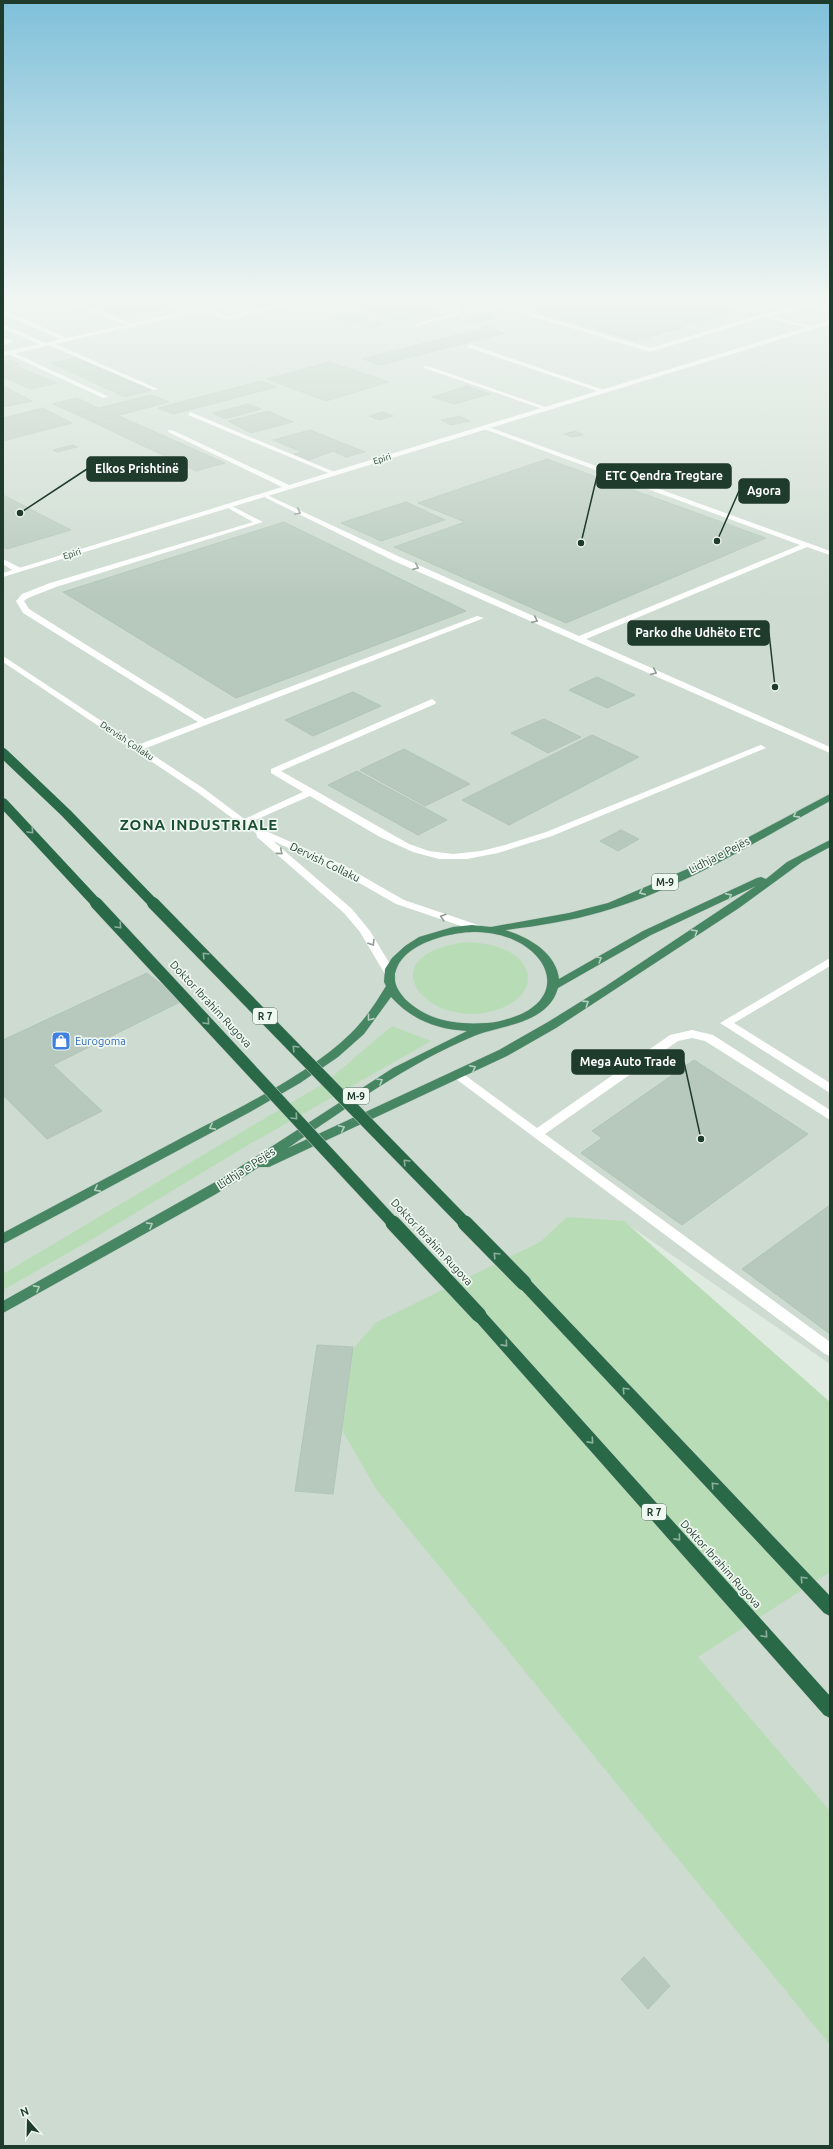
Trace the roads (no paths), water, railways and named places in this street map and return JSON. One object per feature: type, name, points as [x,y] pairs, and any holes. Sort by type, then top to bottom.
[{"type":"highway","name":"R 7","points":[[3,753],[77,824],[524,1283],[830,1608]]},
{"type":"highway","name":"Lidhja e Pejës","points":[[3,1240],[246,1109],[296,1080],[334,1054],[360,1031],[380,1006],[390,980],[396,958],[410,945],[436,934],[454,929],[483,929],[555,918],[612,905],[717,857],[830,797]]},
{"type":"highway","name":"Doktor Ibrahim Rugova","points":[[3,803],[479,1315],[830,1709]]},
{"type":"highway","name":"Lidhja e Pejës","points":[[554,986],[647,933],[730,896],[830,843]]},
{"type":"highway","points":[[231,1179],[458,1076],[503,1053],[552,1025],[735,906],[798,861]]},
{"type":"highway","name":"Lidhja e Pejës","points":[[390,980],[398,998],[409,1010],[425,1019],[459,1027],[489,1027],[513,1022],[533,1013],[546,1000],[554,986],[554,973],[548,961],[538,950],[524,940],[506,933],[483,929]]},
{"type":"highway","name":"Lidhja e Pejës","points":[[3,1308],[231,1179],[375,1083],[419,1058],[489,1027]]},
{"type":"street","points":[[520,399],[548,409]]},
{"type":"street","name":"Epiri","points":[[3,575],[581,399]]},
{"type":"street","points":[[190,414],[291,458],[335,474]]},
{"type":"street","points":[[486,428],[830,553]]},
{"type":"street","points":[[170,431],[289,488]]},
{"type":"street","points":[[263,495],[397,559],[829,749]]},
{"type":"street","points":[[205,723],[26,611],[20,601],[25,596],[53,585],[259,522],[228,506]]},
{"type":"street","points":[[580,639],[806,545]]},
{"type":"street","points":[[3,561],[18,570]]},
{"type":"street","points":[[138,748],[480,618]]},
{"type":"street","name":"Dervish Çollaku","points":[[3,658],[138,748],[246,824]]},
{"type":"street","points":[[432,702],[274,771],[415,850],[439,856],[463,855],[518,844],[549,834],[761,748]]},
{"type":"street","points":[[246,824],[310,792]]},
{"type":"street","name":"Dervish Collaku","points":[[246,824],[339,867],[400,902],[423,911],[483,929]]},
{"type":"street","name":"Dervish Collaku","points":[[246,824],[333,896],[348,911],[365,931],[390,980]]},
{"type":"street","points":[[830,961],[726,1023],[830,1089]]},
{"type":"street","points":[[536,1134],[674,1038],[692,1034],[709,1038],[830,1116]]},
{"type":"street","points":[[458,1076],[830,1350]]},
{"type":"place","name":"Elkos Prishtinë","points":[[20,513]]},
{"type":"place","name":"Agora","points":[[717,541]]},
{"type":"place","name":"ETC Qendra Tregtare","points":[[581,543]]},
{"type":"place","name":"Parko dhe Udhëto ETC","points":[[775,687]]},
{"type":"place","name":"Eurogoma","points":[[61,1041]]},
{"type":"place","name":"Mega Auto Trade","points":[[701,1139]]},
{"type":"district","name":"ZONA INDUSTRIALE","points":[[199,825]]}]
